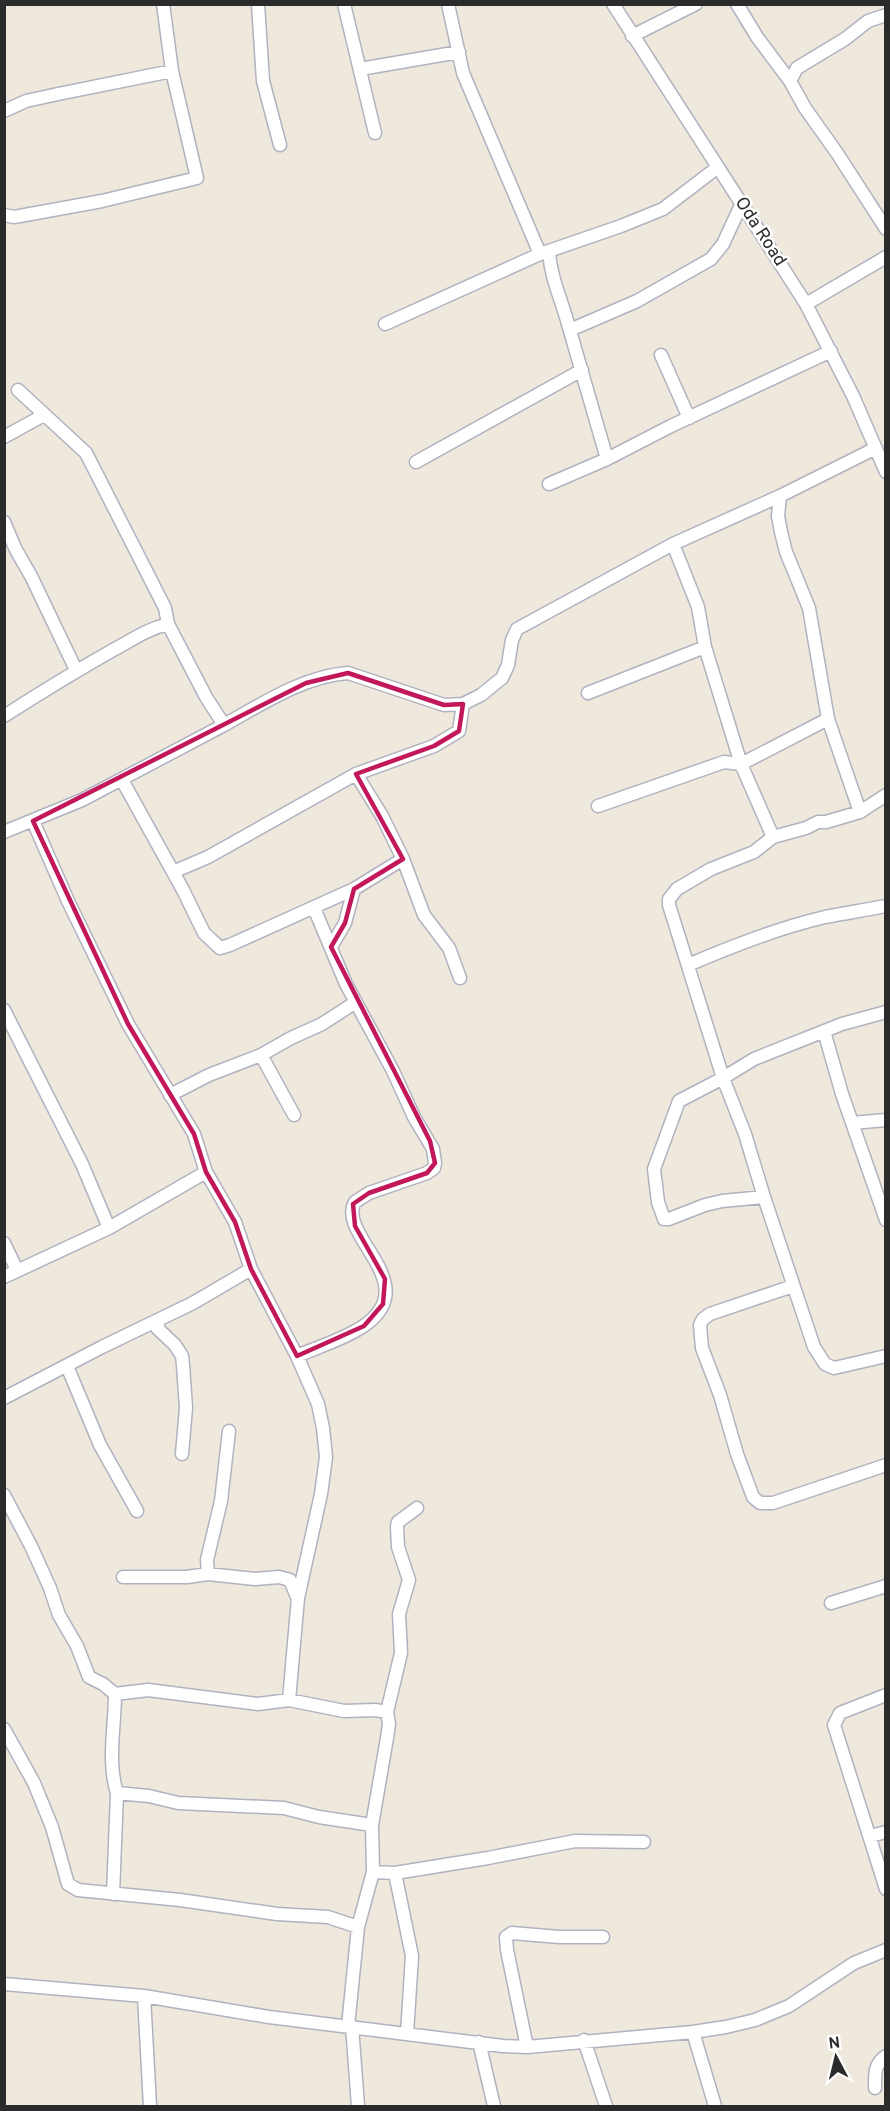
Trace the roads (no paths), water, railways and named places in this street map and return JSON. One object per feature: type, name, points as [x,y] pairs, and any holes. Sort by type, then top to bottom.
[{"type":"street","points":[[4,215],[14,217],[102,201],[197,178],[172,71],[163,4]]},
{"type":"street","points":[[258,4],[263,81],[280,145]]},
{"type":"street","points":[[344,4],[375,133]]},
{"type":"street","points":[[448,4],[464,73],[473,99],[551,270],[607,459]]},
{"type":"street","name":"Oda Road","points":[[613,4],[806,304],[831,351],[885,472]]},
{"type":"street","points":[[632,36],[696,4]]},
{"type":"street","points":[[737,4],[757,37],[790,81],[805,108],[837,153],[885,229]]},
{"type":"street","points":[[790,81],[797,68],[845,39],[868,21],[885,18]]},
{"type":"street","points":[[360,69],[459,52]]},
{"type":"street","points":[[4,111],[26,101],[172,71]]},
{"type":"street","points":[[385,324],[545,253],[663,209],[718,167]]},
{"type":"street","points":[[570,330],[637,301],[711,259],[723,244],[742,203]]},
{"type":"street","points":[[806,304],[885,257]]},
{"type":"street","points":[[549,484],[607,459],[831,351]]},
{"type":"street","points":[[661,355],[689,418]]},
{"type":"street","points":[[416,462],[582,370]]},
{"type":"street","points":[[18,390],[86,453],[165,608],[168,624],[206,698],[224,725]]},
{"type":"street","points":[[4,437],[44,414]]},
{"type":"street","points":[[4,832],[122,780],[306,683],[331,674],[348,673],[444,705],[463,704],[487,691],[502,678],[508,665],[512,640],[518,629],[673,544],[780,496],[876,448]]},
{"type":"street","points":[[780,496],[778,516],[781,532],[786,552],[809,608],[828,719],[860,812]]},
{"type":"street","points":[[4,522],[76,670]]},
{"type":"street","points":[[673,544],[698,607],[705,647],[741,764],[773,837]]},
{"type":"street","points":[[4,716],[76,670],[138,635],[151,628],[168,624]]},
{"type":"street","points":[[588,693],[705,647]]},
{"type":"street","points":[[173,872],[208,857],[356,774],[434,746],[459,731],[463,704]]},
{"type":"street","points":[[598,806],[724,762],[741,764],[828,719]]},
{"type":"street","points":[[356,774],[382,816],[403,859],[424,915],[449,948],[460,978]]},
{"type":"street","points":[[122,780],[204,933],[220,948],[354,889],[403,859]]},
{"type":"street","points":[[885,795],[860,812],[826,822],[818,822],[806,828],[773,837],[754,852],[711,869],[671,894],[669,905],[723,1078],[746,1134],[764,1197],[814,1347],[825,1364],[834,1368],[885,1356]]},
{"type":"street","points":[[33,821],[68,901],[128,1024],[194,1134],[206,1172],[235,1222],[251,1269],[297,1356],[318,1404],[326,1457],[321,1494],[298,1598],[289,1701]]},
{"type":"street","points":[[331,947],[345,923],[354,889]]},
{"type":"street","points":[[688,965],[741,942],[824,917],[885,906]]},
{"type":"street","points":[[297,1356],[364,1326],[380,1311],[383,1304],[385,1279],[355,1226],[352,1215],[356,1202],[369,1193],[427,1173],[434,1168],[435,1162],[430,1141],[414,1117],[393,1071],[356,1002],[314,908]]},
{"type":"street","points":[[170,1095],[209,1075],[261,1055],[322,1024],[356,1002]]},
{"type":"street","points":[[4,1010],[82,1164],[109,1228]]},
{"type":"street","points":[[764,1197],[714,1203],[669,1219],[664,1218],[660,1208],[654,1169],[675,1107],[682,1099],[754,1059],[842,1024],[885,1012]]},
{"type":"street","points":[[824,1031],[885,1220]]},
{"type":"street","points":[[261,1055],[294,1115]]},
{"type":"street","points":[[852,1123],[885,1120]]},
{"type":"street","points":[[4,1277],[109,1228],[206,1172]]},
{"type":"street","points":[[4,1243],[17,1270]]},
{"type":"street","points":[[4,1398],[213,1293],[251,1269]]},
{"type":"street","points":[[793,1286],[710,1314],[703,1319],[700,1325],[702,1348],[720,1395],[737,1454],[753,1497],[760,1503],[773,1503],[885,1464]]},
{"type":"street","points":[[159,1320],[157,1328],[175,1345],[182,1356],[186,1408],[182,1454]]},
{"type":"street","points":[[67,1366],[100,1445],[137,1511]]},
{"type":"street","points":[[208,1574],[207,1560],[221,1501],[229,1431]]},
{"type":"street","points":[[4,1495],[31,1546],[50,1588],[59,1615],[77,1646],[89,1677],[103,1684],[115,1694],[148,1690],[258,1704],[289,1701],[344,1711],[387,1712]]},
{"type":"street","points":[[358,2106],[350,2026],[358,1927],[373,1872],[372,1826],[389,1724],[387,1712],[401,1653],[399,1614],[409,1580],[398,1547],[397,1526],[398,1522],[417,1508]]},
{"type":"street","points":[[123,1577],[187,1577],[208,1574],[255,1579],[285,1578],[290,1580],[298,1598]]},
{"type":"street","points":[[831,1603],[885,1586]]},
{"type":"street","points":[[113,1894],[117,1793],[113,1781],[115,1694]]},
{"type":"street","points":[[885,1695],[840,1713],[834,1725],[885,1889]]},
{"type":"street","points":[[4,1729],[34,1783],[52,1827],[68,1884],[78,1890],[180,1900],[277,1914],[328,1917],[358,1927]]},
{"type":"street","points":[[117,1793],[149,1796],[178,1803],[284,1808],[319,1817],[372,1826]]},
{"type":"street","points":[[870,1836],[885,1832]]},
{"type":"street","points":[[373,1872],[395,1873],[575,1841],[644,1842]]},
{"type":"street","points":[[395,1873],[412,1956],[407,2034]]},
{"type":"street","points":[[527,2047],[506,1937],[512,1933],[560,1937],[603,1937]]},
{"type":"street","points":[[4,1984],[144,1996],[269,2017],[527,2047],[584,2040],[693,2032],[755,2020],[789,2006],[854,1963],[885,1950]]},
{"type":"street","points":[[144,1996],[151,2106]]},
{"type":"street","points":[[693,2032],[715,2106]]},
{"type":"street","points":[[584,2040],[606,2106]]},
{"type":"street","points":[[479,2043],[494,2106]]},
{"type":"street","points":[[875,2088],[878,2061],[885,2056]]}]
